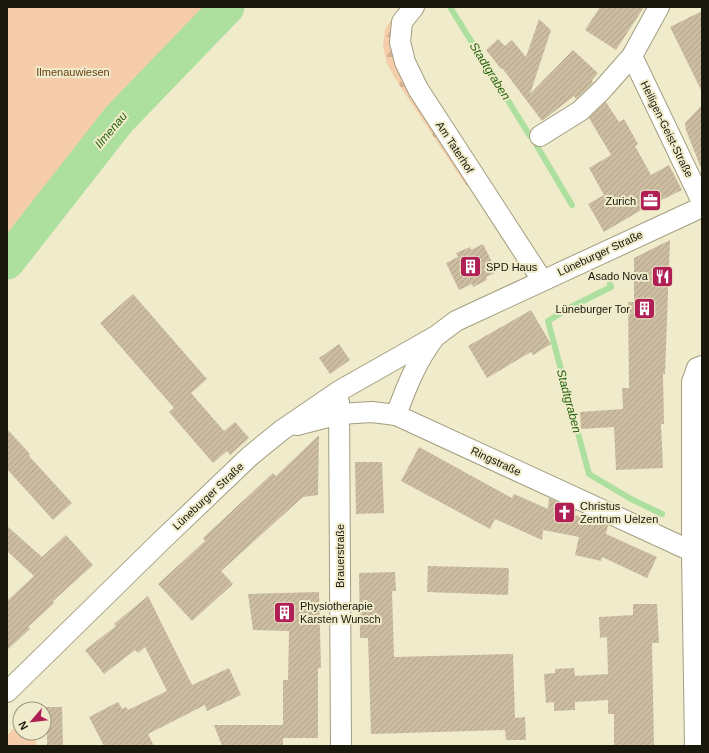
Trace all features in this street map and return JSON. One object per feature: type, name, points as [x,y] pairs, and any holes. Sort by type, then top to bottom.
[{"type":"street","name":"Am Taterhof","points":[[414,7],[402,22],[400,42],[405,62],[418,89],[542,280]]},
{"type":"street","points":[[540,136],[580,111],[602,90],[632,56],[659,7]]},
{"type":"street","name":"Heiligen-Geist-Straße","points":[[632,56],[702,202]]},
{"type":"street","name":"Lüneburger Straße","points":[[7,692],[250,456],[282,430],[339,390],[436,336],[456,321],[702,207]]},
{"type":"street","name":"Lüneburger Straße","points":[[396,415],[406,388],[422,354],[436,336]]},
{"type":"street","points":[[695,746],[697,554],[692,382],[700,367]]},
{"type":"street","name":"Brauerstraße","points":[[339,390],[341,746]]},
{"type":"street","name":"Ringstraße","points":[[282,430],[339,414],[372,412],[396,415],[697,554]]},
{"type":"green space","name":"Ilmenauwiesen","points":[[7,7],[227,7],[119,119],[7,262]]},
{"type":"green space","points":[[405,10],[398,33],[470,187],[465,184],[387,64],[383,47],[385,29],[390,22]]},
{"type":"green space","points":[[12,730],[12,741],[36,741],[36,746],[7,746],[7,735]]},
{"type":"building","points":[[600,7],[644,7],[616,50],[585,30]]},
{"type":"building","points":[[702,11],[702,92],[670,27]]},
{"type":"building","points":[[539,19],[551,30],[530,94],[573,50],[598,73],[592,80],[593,83],[576,99],[574,96],[542,121],[502,68],[501,69],[486,50],[498,39],[505,46],[512,40],[526,57]]},
{"type":"building","points":[[606,102],[619,122],[624,119],[638,144],[635,146],[651,175],[669,165],[682,190],[643,209],[604,232],[588,204],[604,195],[589,168],[611,155],[589,118]]},
{"type":"building","points":[[702,105],[701,168],[686,130],[685,123]]},
{"type":"building","points":[[670,240],[665,374],[663,374],[664,424],[661,424],[663,468],[616,470],[614,427],[581,429],[580,412],[623,409],[622,388],[629,388],[628,302],[634,302],[634,258]]},
{"type":"building","name":"SPD Haus","points":[[483,244],[497,272],[486,277],[487,280],[473,287],[472,284],[459,290],[446,263],[458,257],[456,253],[470,247],[471,250]]},
{"type":"building","points":[[133,294],[207,379],[191,393],[224,431],[235,422],[249,438],[230,455],[227,451],[213,463],[169,412],[174,408],[100,323]]},
{"type":"building","points":[[531,310],[551,344],[533,355],[531,352],[487,378],[468,346]]},
{"type":"building","points":[[339,344],[350,360],[330,374],[319,358]]},
{"type":"building","points":[[7,429],[30,454],[29,456],[72,503],[53,520],[7,469]]},
{"type":"building","points":[[319,435],[318,495],[303,497],[221,571],[233,584],[192,621],[158,584],[205,541],[203,538],[273,473],[276,476]]},
{"type":"building","points":[[419,447],[512,498],[514,494],[548,509],[549,498],[576,510],[575,515],[608,525],[606,534],[657,557],[647,578],[602,557],[601,561],[575,555],[579,537],[543,530],[542,540],[495,519],[490,529],[401,481]]},
{"type":"building","points":[[355,462],[382,462],[384,513],[356,514]]},
{"type":"building","points":[[7,526],[42,557],[66,535],[93,565],[53,601],[54,603],[28,627],[30,629],[7,650],[7,601],[34,576],[7,551]]},
{"type":"building","points":[[428,566],[509,568],[508,595],[427,592]]},
{"type":"building","points":[[395,572],[396,591],[392,591],[394,657],[513,654],[515,718],[525,717],[526,740],[506,740],[505,730],[371,734],[368,638],[360,638],[359,573]]},
{"type":"building","points":[[319,592],[321,668],[318,668],[318,738],[283,738],[283,680],[288,680],[289,631],[253,630],[248,594]]},
{"type":"building","points":[[148,596],[192,685],[229,668],[241,695],[207,711],[205,705],[148,734],[154,746],[104,746],[89,717],[118,702],[122,709],[126,707],[128,710],[167,691],[145,647],[138,653],[135,650],[104,674],[85,650],[116,626],[114,624]]},
{"type":"building","points":[[633,604],[657,604],[659,643],[652,643],[654,746],[614,746],[614,714],[608,714],[608,700],[575,702],[575,710],[554,711],[554,702],[546,703],[544,674],[555,673],[555,669],[574,668],[575,676],[608,674],[607,637],[600,638],[599,617],[633,615]]},
{"type":"building","points":[[52,707],[62,707],[63,746],[47,746],[47,741],[52,741]]},
{"type":"building","points":[[214,725],[283,725],[283,746],[222,746]]},
{"type":"waterway","name":"Ilmenau","points":[[7,262],[119,119],[227,7]]},
{"type":"waterway","name":"Stadtgraben","points":[[450,7],[530,136]]},
{"type":"waterway","name":"Stadtgraben","points":[[537,146],[572,205]]},
{"type":"waterway","name":"Stadtgraben","points":[[610,284],[611,287],[569,308],[548,321],[589,474],[631,499],[662,514]]},
{"type":"place","name":"Zurich","points":[[651,201]]},
{"type":"place","name":"SPD Haus","points":[[471,267]]},
{"type":"place","name":"Asado Nova","points":[[663,276]]},
{"type":"place","name":"Lüneburger Tor","points":[[645,309]]},
{"type":"place","name":"Christus Zentrum Uelzen","points":[[564,512]]},
{"type":"place","name":"Physiotherapie Karsten Wunsch","points":[[285,612]]}]
